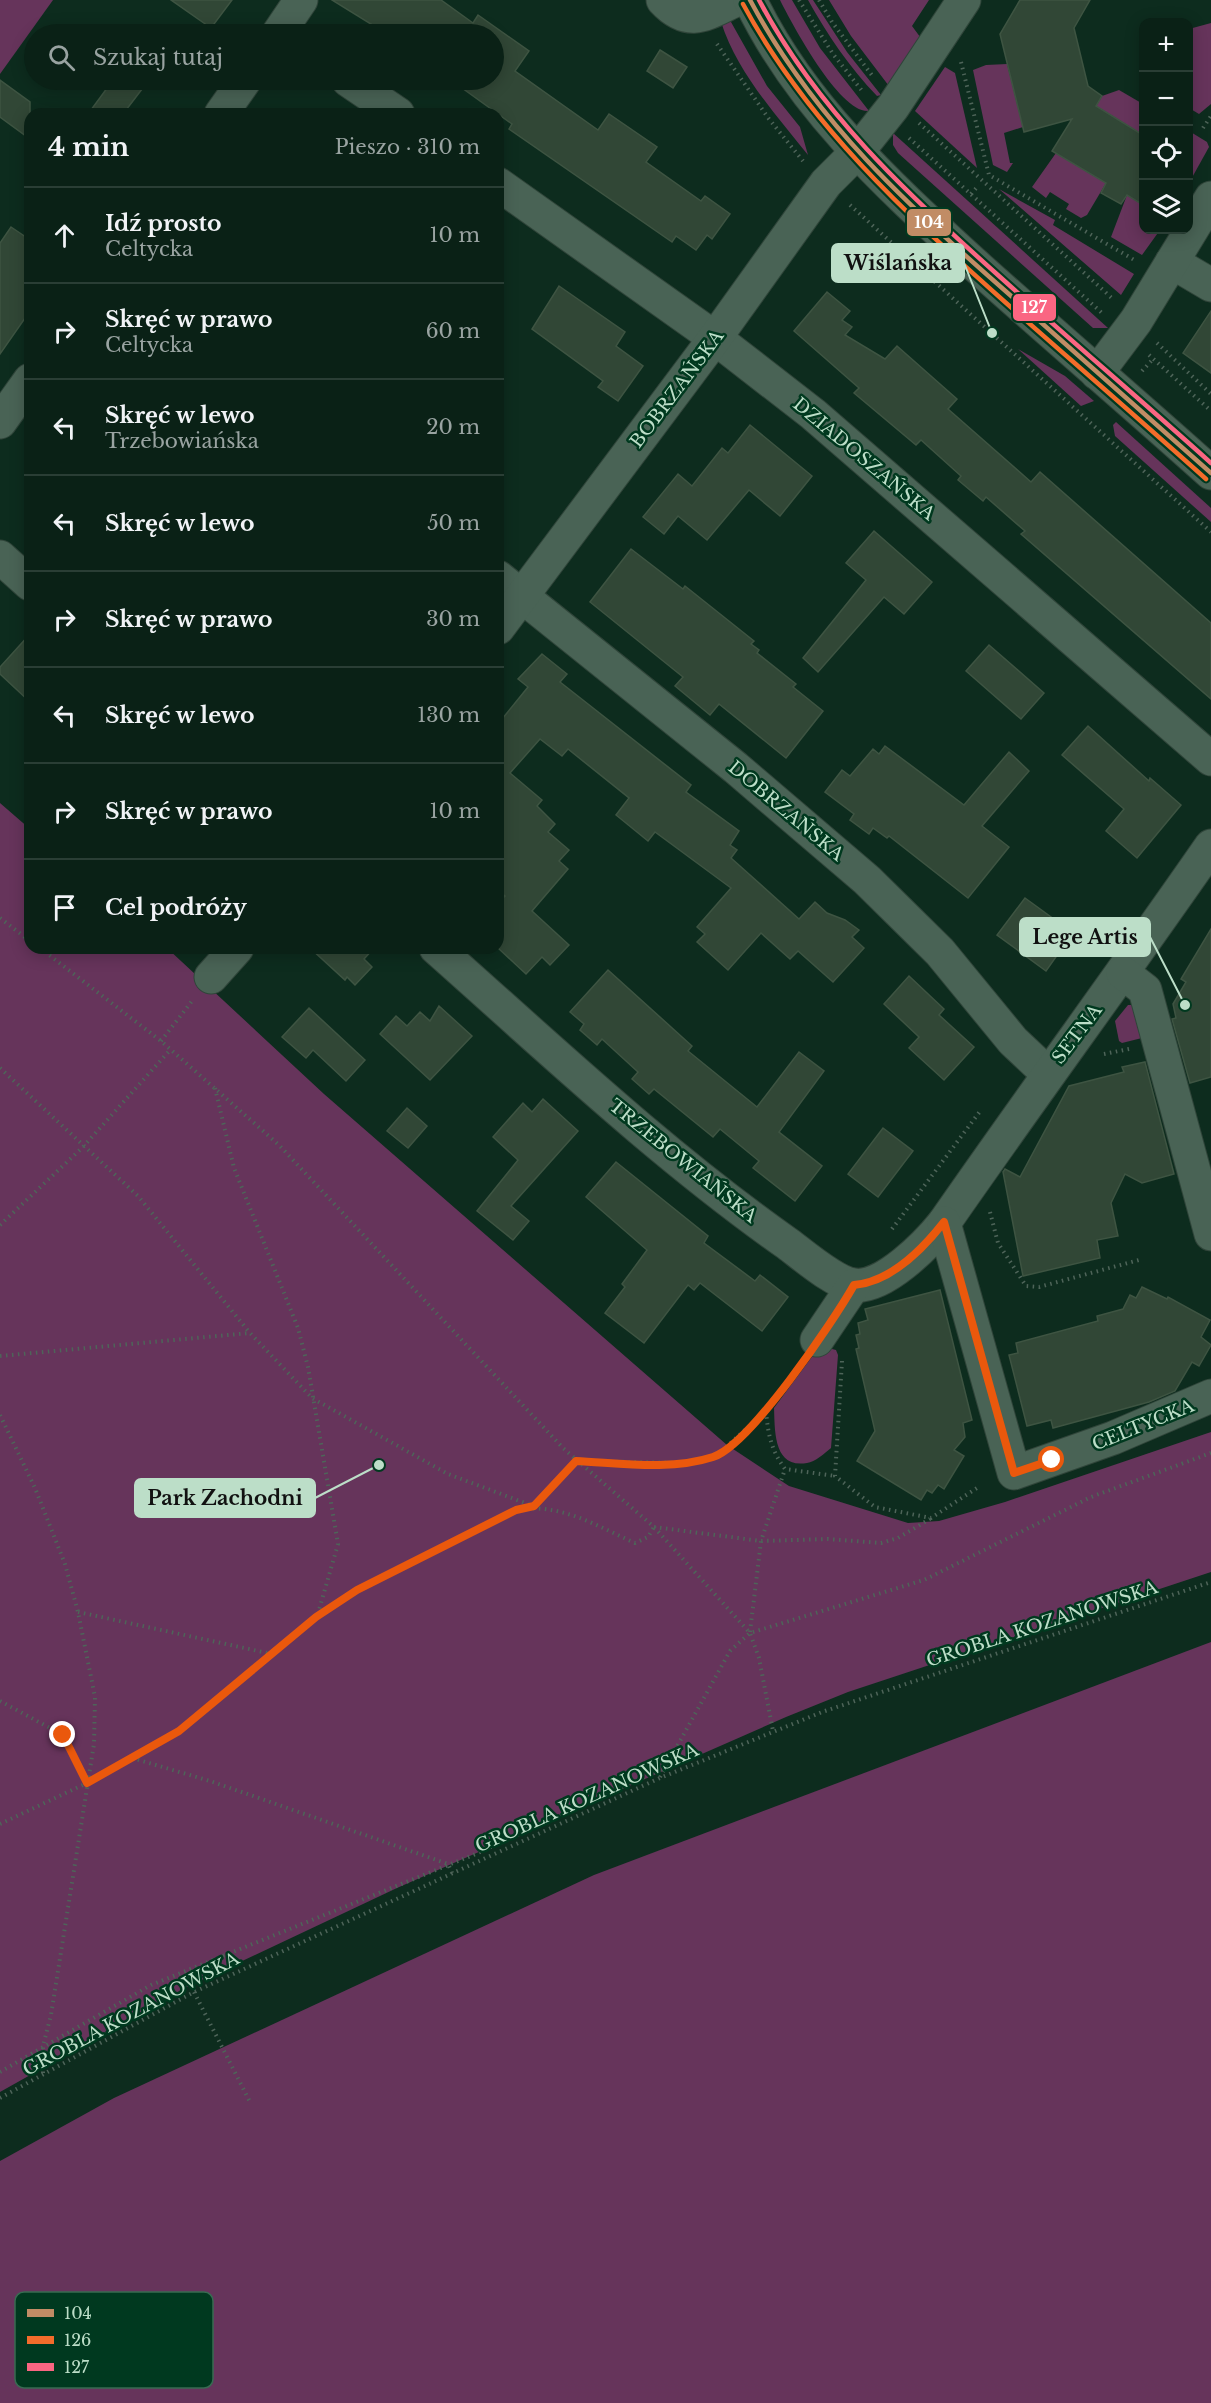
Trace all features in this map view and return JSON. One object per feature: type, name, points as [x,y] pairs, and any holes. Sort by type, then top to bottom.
[{"type":"street","points":[[286,24],[301,0]]},
{"type":"street","points":[[663,0],[672,10],[686,17],[702,15],[736,0]]},
{"type":"street","points":[[750,0],[774,46],[799,82],[858,151],[915,210],[1211,473]]},
{"type":"street","name":"BOBRZAŃSKA","points":[[504,606],[510,586],[716,338],[826,183],[858,151],[902,119],[964,0]]},
{"type":"street","points":[[225,108],[238,90]]},
{"type":"street","points":[[363,90],[389,108]]},
{"type":"street","name":"DZIADOSZAŃSKA","points":[[504,188],[716,338],[813,414],[1211,759]]},
{"type":"street","points":[[1097,373],[1131,328],[1211,198]]},
{"type":"street","points":[[1167,269],[1211,285]]},
{"type":"street","points":[[0,422],[24,388]]},
{"type":"street","points":[[0,557],[24,579]]},
{"type":"street","name":"DOBRZAŃSKA","points":[[510,586],[736,768],[867,880],[940,952],[1013,1041],[1047,1073]]},
{"type":"street","name":"SETNA","points":[[944,1222],[1047,1073],[1123,973],[1211,846]]},
{"type":"street","points":[[211,977],[232,954]]},
{"type":"street","name":"TRZEBOWIAŃSKA","points":[[443,954],[626,1116],[740,1210],[826,1271],[854,1285]]},
{"type":"street","points":[[1123,973],[1145,990],[1211,1234]]},
{"type":"street","points":[[829,1346],[854,1285],[868,1284],[887,1274],[928,1243],[944,1222]]},
{"type":"street","name":"CELTYCKA","points":[[944,1222],[1014,1473],[1113,1438],[1211,1396]]},
{"type":"path","points":[[799,0],[833,54],[1131,328],[1211,411]]},
{"type":"path","points":[[819,0],[832,22],[876,81]]},
{"type":"path","points":[[702,15],[717,44],[769,119],[810,167]]},
{"type":"path","points":[[960,56],[988,176],[1167,269]]},
{"type":"path","points":[[1203,129],[1211,116]]},
{"type":"path","points":[[902,119],[971,194],[1131,328],[1165,352],[1211,394]]},
{"type":"path","points":[[971,194],[979,185]]},
{"type":"path","points":[[843,200],[1211,532]]},
{"type":"path","points":[[0,918],[24,936]]},
{"type":"path","points":[[48,954],[171,1049],[279,1145],[576,1461],[654,1527],[750,1633],[759,1658],[773,1731]]},
{"type":"path","points":[[161,1041],[211,977]]},
{"type":"path","points":[[1103,1055],[1149,1044],[1143,1022],[1153,1019]]},
{"type":"path","points":[[0,1225],[83,1147],[171,1049]]},
{"type":"path","points":[[0,1068],[138,1196],[250,1333],[312,1398],[448,1474],[534,1506],[550,1508],[582,1519],[635,1543],[648,1537],[654,1527]]},
{"type":"path","points":[[215,1088],[234,1168],[298,1328],[308,1367],[338,1544],[316,1617]]},
{"type":"path","points":[[887,1236],[986,1104]]},
{"type":"path","points":[[989,1208],[998,1243],[1026,1286],[1039,1287],[1139,1260]]},
{"type":"path","points":[[0,1356],[250,1333]]},
{"type":"path","points":[[0,1824],[87,1783],[179,1731],[316,1617],[368,1585],[516,1510],[534,1506],[576,1461],[640,1464],[698,1461],[716,1456],[766,1411],[829,1346]]},
{"type":"path","points":[[829,1346],[835,1476]]},
{"type":"path","points":[[766,1411],[768,1436],[775,1454],[785,1468],[835,1476],[875,1507],[931,1518]]},
{"type":"path","points":[[0,1414],[35,1488],[65,1564],[78,1612],[95,1697],[94,1744],[51,2015],[43,2046],[43,2075]]},
{"type":"path","points":[[660,1778],[730,1650],[750,1633],[924,1580],[1091,1497],[1211,1453]]},
{"type":"path","points":[[750,1633],[761,1541],[785,1468]]},
{"type":"path","points":[[654,1527],[761,1541],[828,1539],[881,1543],[898,1538],[977,1488]]},
{"type":"path","name":"GROBLA KOZANOWSKA","points":[[0,2098],[194,1992],[660,1778],[822,1712],[1211,1582]]},
{"type":"path","points":[[78,1612],[272,1654]]},
{"type":"path","points":[[0,1701],[63,1735],[87,1783]]},
{"type":"path","points":[[131,1758],[210,1781],[448,1864],[452,1874]]},
{"type":"path","points":[[0,2073],[151,1985],[448,1864],[666,1767]]},
{"type":"path","points":[[194,1992],[250,2102]]},
{"type":"shaded area","points":[[0,0],[53,0],[36,24],[24,24],[24,40],[0,74]]},
{"type":"shaded area","points":[[780,0],[792,0],[820,48],[869,111],[857,108],[831,84]]},
{"type":"shaded area","points":[[808,0],[813,0],[847,52],[881,95],[877,96],[848,62]]},
{"type":"shaded area","points":[[829,0],[929,0],[912,26],[926,45],[895,94],[851,36]]},
{"type":"shaded area","points":[[725,20],[731,22],[767,86],[800,127],[808,155],[747,76],[728,40],[721,22]]},
{"type":"shaded area","points":[[1211,23],[1211,104],[1199,114],[1193,110],[1193,28]]},
{"type":"shaded area","points":[[1007,64],[1023,127],[1004,133],[1010,163],[1013,163],[1007,172],[993,165],[973,70],[986,65]]},
{"type":"shaded area","points":[[945,67],[955,73],[977,168],[915,111]]},
{"type":"shaded area","points":[[1119,90],[1139,102],[1139,133],[1096,106],[1102,96]]},
{"type":"shaded area","points":[[893,133],[1108,328],[1093,328],[898,153],[893,145]]},
{"type":"shaded area","points":[[1193,133],[1207,142],[1209,147],[1193,176]]},
{"type":"shaded area","points":[[1056,153],[1106,183],[1087,215],[1081,218],[1066,209],[1069,204],[1050,192],[1046,198],[1032,187]]},
{"type":"shaded area","points":[[999,189],[1055,220],[1053,225],[1134,274],[1121,295]]},
{"type":"shaded area","points":[[1127,195],[1139,202],[1139,234],[1157,234],[1142,255],[1111,237]]},
{"type":"shaded area","points":[[1018,349],[1065,376],[1094,401],[1081,406]]},
{"type":"shaded area","points":[[1116,422],[1211,508],[1211,522],[1115,436],[1113,425]]},
{"type":"shaded area","points":[[0,803],[24,824],[24,954],[173,954],[324,1094],[727,1445],[789,1486],[908,1523],[939,1521],[1005,1502],[1211,1432],[1211,1572],[848,1692],[786,1717],[397,1888],[187,1987],[0,2092]]},
{"type":"shaded area","points":[[1128,1005],[1135,1005],[1142,1038],[1122,1043],[1119,1041],[1115,1021]]},
{"type":"shaded area","points":[[820,1346],[836,1350],[838,1355],[831,1448],[813,1461],[796,1463],[788,1460],[778,1446],[774,1408]]},
{"type":"shaded area","points":[[1211,1642],[1211,2403],[0,2403],[0,2161],[114,2098],[594,1875]]},
{"type":"building","points":[[171,0],[232,0],[214,24],[205,24]]},
{"type":"building","points":[[332,0],[441,0],[473,23],[478,15],[491,24],[371,24]]},
{"type":"building","points":[[1020,0],[1090,0],[1074,28],[1088,86],[1102,96],[1096,106],[1139,133],[1139,202],[1127,195],[1121,204],[1101,193],[1106,183],[1052,151],[1072,119],[1024,132],[1000,34]]},
{"type":"building","points":[[504,33],[529,51],[515,71],[598,130],[609,114],[657,147],[646,162],[701,201],[705,196],[730,214],[712,239],[707,235],[696,250],[676,236],[672,242],[509,129],[512,124],[504,118],[504,108],[490,108],[465,90],[504,90]]},
{"type":"building","points":[[660,50],[687,67],[673,88],[647,71]]},
{"type":"building","points":[[0,80],[30,102],[30,108],[24,108],[24,135],[0,117]]},
{"type":"building","points":[[106,90],[141,90],[128,108],[92,108]]},
{"type":"building","points":[[11,227],[24,236],[24,320],[0,354],[0,243]]},
{"type":"building","points":[[559,286],[625,332],[616,346],[643,366],[618,401],[598,387],[603,381],[532,329]]},
{"type":"building","points":[[827,292],[850,311],[842,320],[852,327],[845,335],[885,359],[897,346],[957,399],[948,409],[1031,482],[1040,472],[1211,623],[1211,699],[1021,534],[1025,531],[986,497],[983,501],[958,480],[961,476],[921,440],[916,445],[854,393],[859,388],[794,331]]},
{"type":"building","points":[[1211,311],[1211,373],[1183,353]]},
{"type":"building","points":[[750,425],[812,476],[780,516],[749,490],[707,540],[678,516],[664,534],[643,517],[678,474],[692,486],[722,448],[728,453]]},
{"type":"building","points":[[874,531],[932,582],[904,614],[884,597],[818,672],[803,658],[866,580],[846,563]]},
{"type":"building","points":[[631,549],[683,589],[685,586],[754,641],[751,644],[759,650],[757,653],[796,684],[793,687],[823,711],[786,758],[719,704],[710,715],[675,686],[683,677],[590,602]]},
{"type":"building","points":[[24,641],[24,696],[0,674],[0,667]]},
{"type":"building","points":[[989,645],[1044,693],[1021,719],[966,671]]},
{"type":"building","points":[[542,654],[567,674],[560,682],[691,785],[686,792],[739,831],[730,845],[737,850],[731,858],[799,919],[815,902],[827,913],[845,920],[859,930],[852,937],[864,948],[833,982],[798,951],[790,959],[761,933],[728,970],[697,942],[705,934],[697,927],[731,888],[655,832],[648,841],[616,815],[629,798],[568,749],[562,756],[540,739],[510,773],[542,800],[537,806],[555,824],[548,832],[569,850],[559,861],[568,869],[532,911],[569,945],[550,965],[542,957],[526,974],[504,954],[504,717],[528,687],[518,679]]},
{"type":"building","points":[[1088,726],[1149,781],[1150,778],[1181,805],[1137,858],[1106,831],[1124,809],[1062,755]]},
{"type":"building","points":[[885,746],[964,805],[1009,752],[1029,771],[982,826],[1009,847],[968,898],[889,836],[887,838],[873,828],[869,834],[850,820],[854,814],[825,792],[842,770],[850,776],[873,749],[879,754]]},
{"type":"building","points":[[1025,898],[1073,933],[1046,971],[997,935]]},
{"type":"building","points":[[1211,929],[1211,1077],[1190,1083],[1172,1019],[1176,1018],[1173,1004],[1186,982],[1181,979]]},
{"type":"building","points":[[317,954],[369,954],[364,959],[372,967],[355,985],[347,977],[345,980]]},
{"type":"building","points":[[608,970],[692,1046],[688,1051],[757,1107],[799,1052],[824,1071],[779,1132],[822,1166],[795,1201],[753,1168],[759,1161],[720,1129],[713,1137],[654,1089],[649,1094],[632,1079],[638,1072],[602,1039],[597,1045],[580,1030],[584,1024],[570,1012]]},
{"type":"building","points":[[909,976],[944,1009],[939,1015],[974,1047],[944,1080],[909,1048],[919,1037],[884,1004]]},
{"type":"building","points":[[439,1006],[472,1036],[430,1080],[380,1034],[396,1016],[407,1026],[420,1012],[430,1021]]},
{"type":"building","points":[[309,1008],[365,1060],[346,1081],[313,1050],[306,1058],[282,1037]]},
{"type":"building","points":[[1145,1062],[1174,1174],[1142,1183],[1125,1174],[1111,1203],[1118,1236],[1097,1240],[1100,1258],[1023,1276],[1003,1172],[1005,1169],[1020,1177],[1069,1086],[1124,1072],[1122,1067]]},
{"type":"building","points":[[543,1099],[578,1131],[511,1206],[529,1221],[513,1240],[477,1211],[518,1160],[493,1137],[523,1103],[532,1112]]},
{"type":"building","points":[[407,1108],[427,1126],[408,1148],[387,1131]]},
{"type":"building","points":[[883,1128],[913,1151],[878,1197],[848,1174]]},
{"type":"building","points":[[616,1162],[708,1236],[704,1243],[755,1281],[760,1275],[788,1297],[762,1331],[700,1283],[694,1290],[688,1285],[644,1343],[605,1313],[625,1287],[622,1284],[647,1250],[586,1197]]},
{"type":"building","points":[[1142,1287],[1167,1299],[1168,1297],[1210,1320],[1201,1337],[1211,1345],[1199,1366],[1192,1362],[1175,1391],[1149,1402],[1053,1428],[1051,1420],[1027,1426],[1009,1355],[1018,1353],[1016,1343],[1098,1321],[1097,1316],[1123,1309],[1130,1295],[1136,1298]]},
{"type":"building","points":[[940,1290],[972,1420],[963,1423],[965,1437],[954,1450],[964,1456],[944,1489],[938,1485],[932,1493],[927,1490],[921,1500],[857,1461],[875,1431],[856,1349],[859,1348],[856,1335],[860,1334],[858,1323],[868,1320],[865,1309]]},
{"type":"transit line","name":"104","points":[[750,0],[775,44],[803,84],[866,160],[900,195],[972,262],[1211,473]]},
{"type":"transit line","name":"127","points":[[759,0],[782,40],[808,78],[836,114],[898,182],[999,276],[1211,463]]},
{"type":"transit line","name":"126","points":[[743,4],[797,88],[828,127],[895,200],[968,269],[1206,479]]},
{"type":"place","name":"Wiślańska","points":[[992,333]]},
{"type":"place","name":"Lege Artis","points":[[1185,1005]]},
{"type":"place","name":"Park Zachodni","points":[[379,1465]]},
{"type":"route","points":[[63,1735],[87,1783],[179,1731],[316,1617],[357,1590],[516,1510],[534,1506],[576,1461],[640,1464],[689,1463],[716,1456],[766,1411],[844,1303],[854,1285],[868,1284],[887,1274],[928,1243],[944,1222],[1014,1473],[1052,1460]]}]
